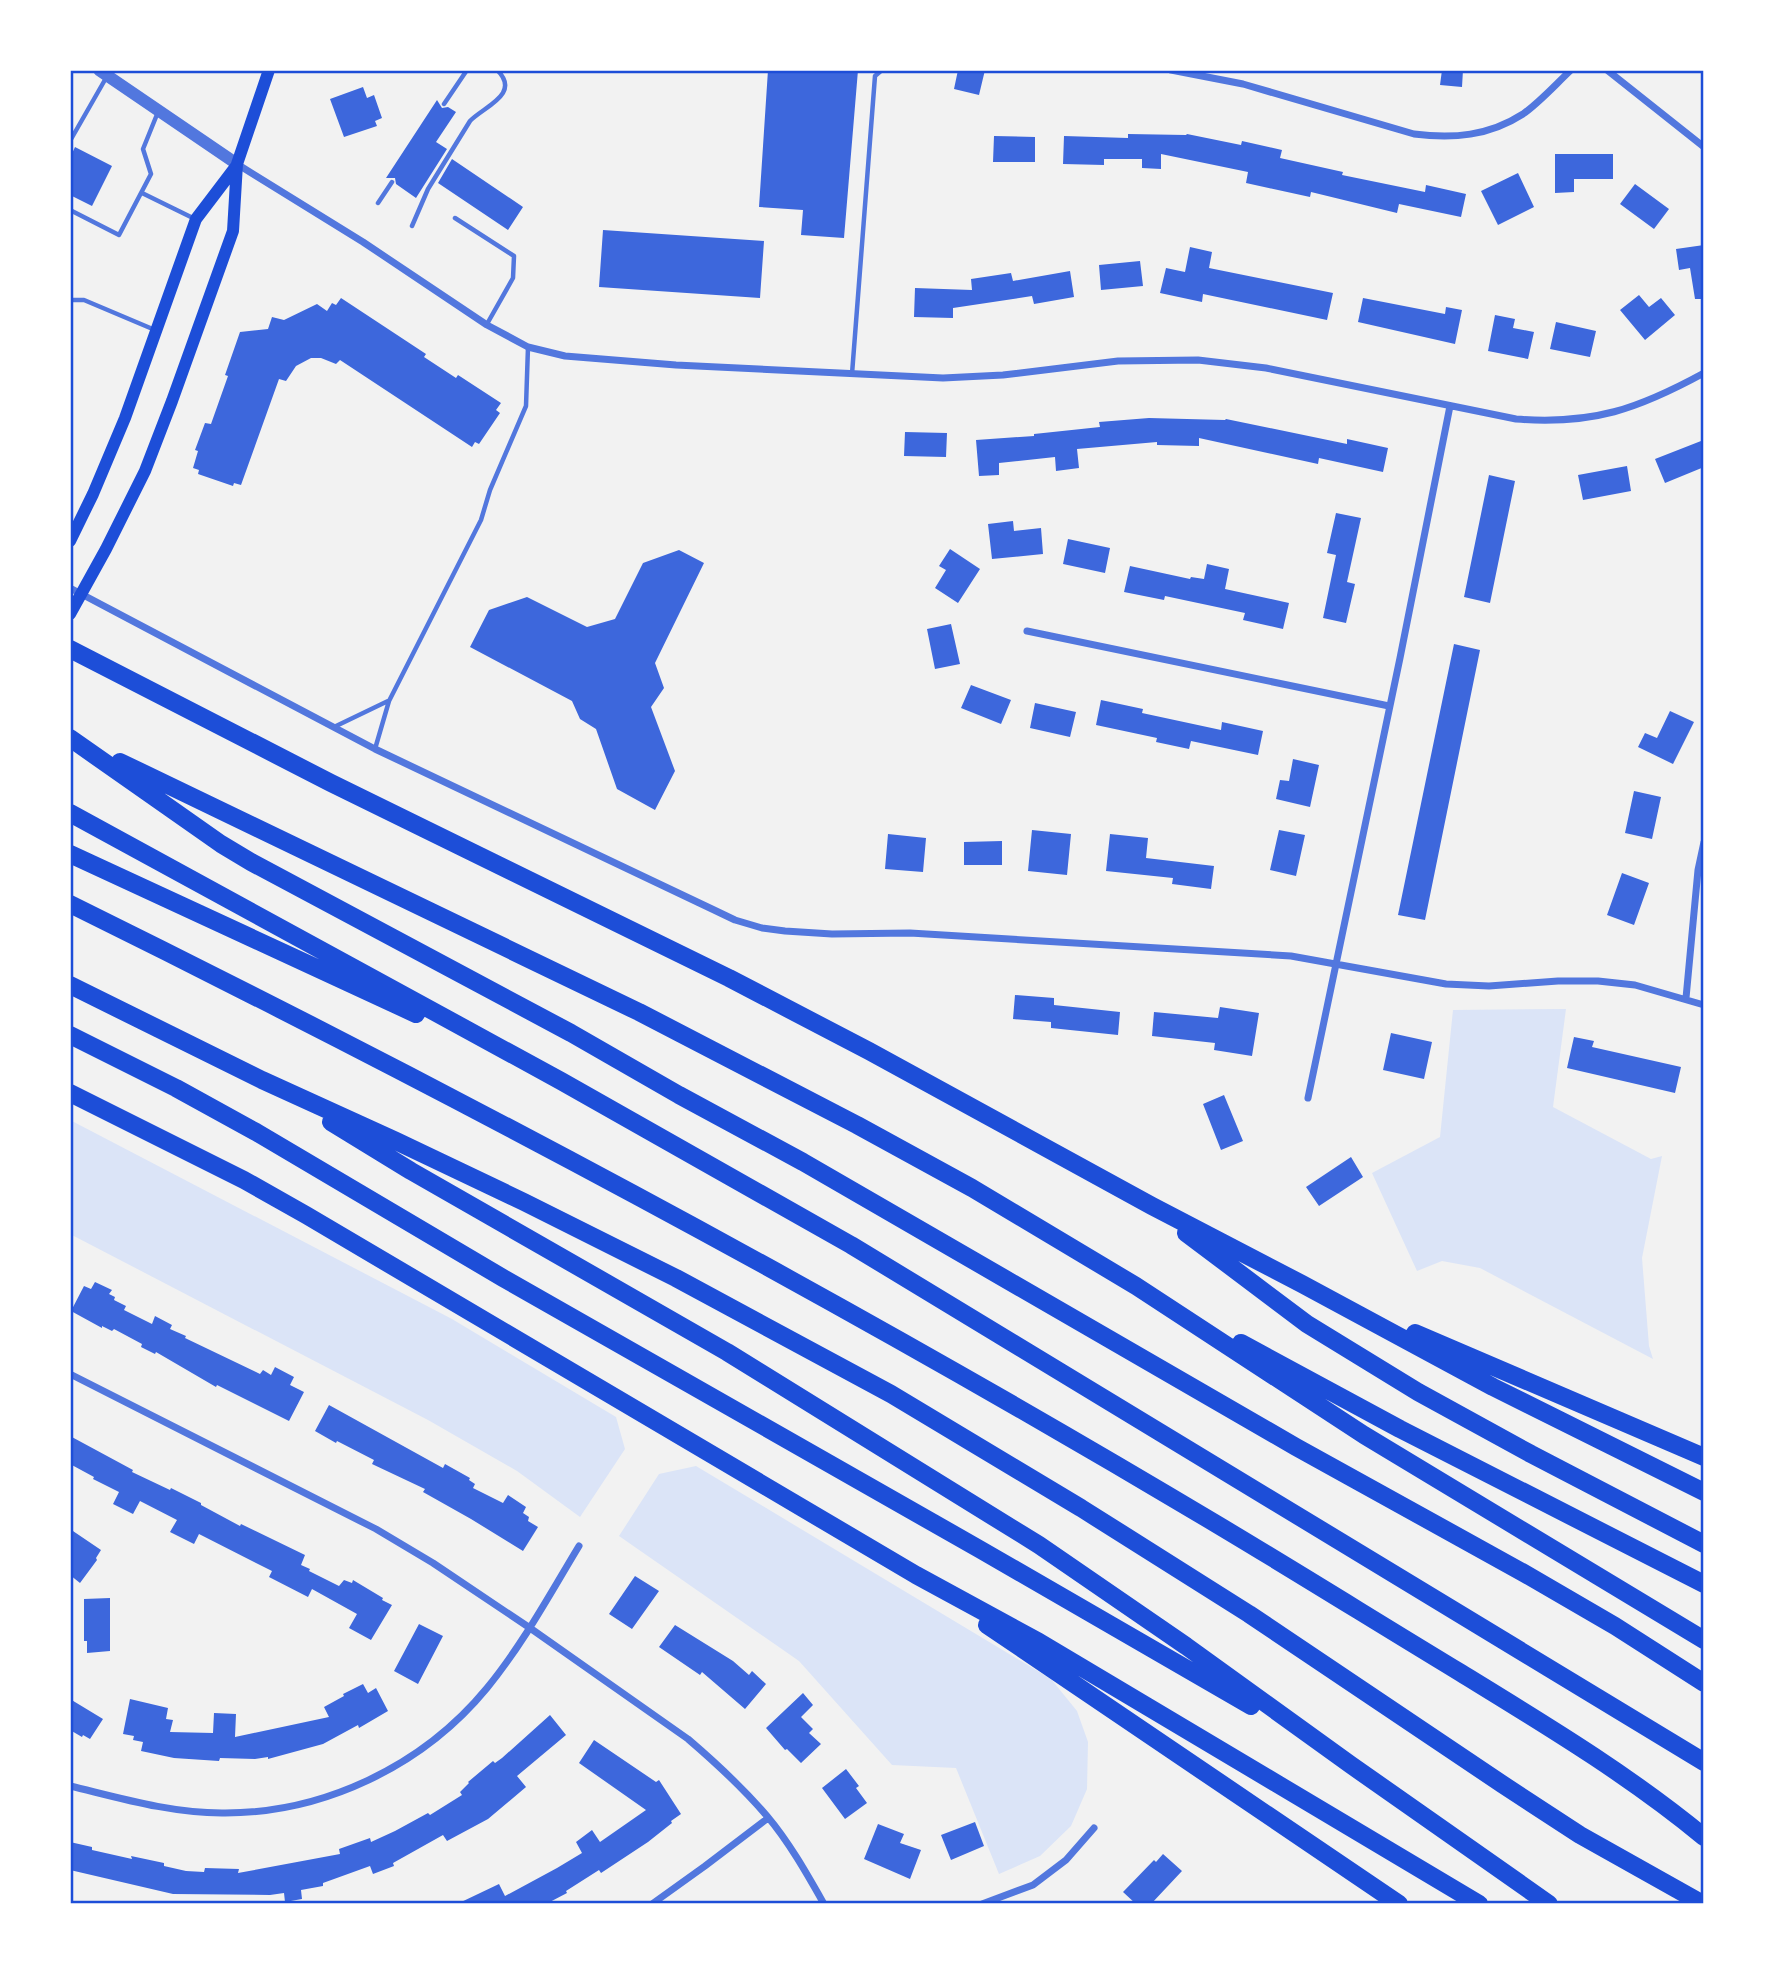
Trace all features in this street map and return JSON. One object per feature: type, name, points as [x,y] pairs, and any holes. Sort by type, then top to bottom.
[{"type":"highway","points":[[70,649],[331,783],[729,978],[1493,1387],[1704,1492]]},
{"type":"highway","points":[[70,738],[639,1012],[739,1062],[972,1188],[1136,1286],[1364,1435],[1704,1640]]},
{"type":"highway","points":[[70,738],[221,844],[251,862],[571,1033],[803,1162],[1296,1447],[1603,1619],[1704,1683]]},
{"type":"highway","points":[[70,813],[561,1081],[850,1245],[1704,1762]]},
{"type":"highway","points":[[70,854],[561,1081]]},
{"type":"highway","points":[[72,906],[403,1072],[768,1266],[951,1369],[1279,1562],[1510,1703],[1607,1765],[1704,1837]]},
{"type":"highway","points":[[70,985],[262,1080],[536,1207],[688,1284],[891,1394],[1081,1507],[1250,1614],[1580,1835],[1703,1904]]},
{"type":"highway","points":[[70,1035],[256,1132],[503,1278],[1166,1656],[1350,1765]]},
{"type":"highway","points":[[262,1080],[411,1171],[727,1352],[1039,1545],[1549,1904]]},
{"type":"highway","points":[[70,1093],[244,1180],[916,1575],[1039,1642],[1479,1904]]},
{"type":"highway","points":[[1152,1206],[1283,1308],[1418,1392],[1704,1544]]},
{"type":"highway","points":[[1302,1284],[1704,1457]]},
{"type":"highway","points":[[1136,1286],[1400,1429],[1704,1584]]},
{"type":"highway","points":[[916,1575],[1397,1902]]},
{"type":"main road","points":[[70,614],[145,471],[233,231],[237,164],[269,70]]},
{"type":"main road","points":[[72,536],[108,459],[196,219],[237,164]]},
{"type":"street","points":[[1171,70],[1243,84],[1414,134],[1440,137],[1470,135],[1498,127],[1524,113],[1571,70]]},
{"type":"street","points":[[1607,70],[1704,147]]},
{"type":"street","points":[[103,73],[237,164],[487,325],[528,347],[565,356],[943,378],[1003,375],[1118,361],[1198,360],[1266,368],[1516,419],[1552,421],[1584,419],[1637,406],[1663,396],[1704,373]]},
{"type":"street","points":[[1308,1098],[1450,406]]},
{"type":"street","points":[[70,588],[375,749],[736,920],[762,928],[832,934],[910,933],[1291,956],[1446,984],[1489,986],[1598,981],[1635,985],[1704,1005]]},
{"type":"street","points":[[1027,631],[1389,706]]},
{"type":"street","points":[[1686,998],[1698,870],[1704,842]]},
{"type":"street","points":[[70,1374],[376,1530],[433,1563],[688,1739],[733,1780],[768,1818],[824,1904]]},
{"type":"street","points":[[70,1786],[144,1804],[222,1813],[279,1808],[308,1802],[384,1773],[436,1739],[486,1690],[530,1628],[579,1545]]},
{"type":"street","points":[[652,1904],[768,1818]]},
{"type":"street","points":[[982,1904],[1033,1885],[1066,1860],[1094,1828]]},
{"type":"lane","points":[[444,104],[467,70]]},
{"type":"lane","points":[[412,226],[431,183],[470,121],[502,96],[504,78],[497,70]]},
{"type":"lane","points":[[852,374],[876,76],[882,70]]},
{"type":"lane","points":[[70,141],[103,73]]},
{"type":"lane","points":[[70,210],[119,235],[151,174],[144,149],[158,111]]},
{"type":"lane","points":[[378,203],[392,182]]},
{"type":"lane","points":[[142,193],[196,219]]},
{"type":"lane","points":[[455,218],[514,256],[513,278],[487,325]]},
{"type":"lane","points":[[70,300],[84,300],[156,330]]},
{"type":"lane","points":[[375,749],[389,701],[481,520],[490,490],[526,406],[528,347]]},
{"type":"lane","points":[[334,727],[389,701]]},
{"type":"shaded area","points":[[1566,1009],[1553,1107],[1651,1159],[1662,1156],[1642,1258],[1649,1346],[1653,1359],[1480,1268],[1442,1261],[1417,1271],[1372,1173],[1440,1137],[1453,1010]]},
{"type":"shaded area","points":[[70,1120],[452,1319],[616,1417],[625,1449],[580,1517],[517,1471],[428,1420],[70,1234]]},
{"type":"shaded area","points":[[696,1466],[1051,1679],[1077,1711],[1088,1742],[1087,1789],[1071,1826],[1040,1856],[999,1874],[956,1768],[892,1765],[799,1661],[619,1536],[659,1474]]},
{"type":"building","points":[[768,70],[858,70],[844,238],[801,235],[803,210],[759,207]]},
{"type":"building","points":[[958,70],[985,70],[979,95],[954,89]]},
{"type":"building","points":[[1442,70],[1463,70],[1462,87],[1440,85]]},
{"type":"building","points":[[363,87],[367,98],[374,95],[382,118],[375,121],[377,126],[344,137],[330,99]]},
{"type":"building","points":[[437,100],[442,108],[448,107],[456,112],[436,142],[447,149],[416,198],[396,184],[395,178],[386,178]]},
{"type":"building","points":[[1128,134],[1187,134],[1241,145],[1242,141],[1282,150],[1280,158],[1343,172],[1342,175],[1425,192],[1426,185],[1466,194],[1461,217],[1399,204],[1397,213],[1311,192],[1310,197],[1246,183],[1248,172],[1161,154],[1161,169],[1142,168],[1142,159],[1104,159],[1104,165],[1063,164],[1064,136],[1128,138]]},
{"type":"building","points":[[994,136],[1035,137],[1035,162],[993,162]]},
{"type":"building","points":[[75,147],[112,166],[92,206],[70,195],[70,158]]},
{"type":"building","points":[[1555,154],[1613,154],[1613,179],[1574,179],[1574,192],[1555,193]]},
{"type":"building","points":[[452,159],[523,207],[508,230],[438,183]]},
{"type":"building","points":[[1518,173],[1534,207],[1498,225],[1481,191]]},
{"type":"building","points":[[1635,184],[1669,209],[1654,229],[1620,204]]},
{"type":"building","points":[[603,230],[764,241],[760,298],[599,287]]},
{"type":"building","points":[[1704,245],[1704,299],[1695,299],[1690,268],[1679,270],[1676,249]]},
{"type":"building","points":[[1190,247],[1212,252],[1209,268],[1333,293],[1327,320],[1203,294],[1202,302],[1160,293],[1166,268],[1185,272]]},
{"type":"building","points":[[1140,261],[1143,286],[1101,290],[1099,265]]},
{"type":"building","points":[[1070,271],[1074,297],[1034,304],[1032,296],[953,308],[953,318],[914,317],[915,288],[972,290],[971,279],[1011,273],[1013,281]]},
{"type":"building","points":[[1639,295],[1649,307],[1661,298],[1675,315],[1645,340],[1620,310]]},
{"type":"building","points":[[341,298],[426,354],[424,357],[456,378],[458,375],[501,403],[496,410],[500,413],[479,444],[475,442],[472,447],[340,360],[336,364],[321,358],[311,358],[296,366],[286,381],[279,379],[241,485],[234,483],[233,486],[198,474],[199,470],[193,468],[198,451],[195,450],[205,423],[211,424],[240,332],[268,329],[272,317],[284,320],[317,304],[327,311],[332,303],[336,305]]},
{"type":"building","points":[[1363,298],[1445,314],[1446,307],[1462,310],[1455,344],[1358,322]]},
{"type":"building","points":[[1495,315],[1515,319],[1513,328],[1534,332],[1528,359],[1488,351]]},
{"type":"building","points":[[1556,322],[1596,331],[1590,357],[1550,349]]},
{"type":"building","points":[[1149,418],[1226,419],[1347,444],[1347,439],[1388,448],[1383,472],[1319,458],[1318,464],[1199,438],[1199,446],[1157,445],[1157,442],[1077,449],[1079,468],[1056,471],[1055,457],[999,463],[999,475],[979,476],[976,440],[1034,436],[1100,427],[1099,422]]},
{"type":"building","points":[[905,432],[947,433],[946,457],[904,456]]},
{"type":"building","points":[[1701,441],[1704,467],[1665,483],[1655,459]]},
{"type":"building","points":[[1627,466],[1631,491],[1583,500],[1578,475]]},
{"type":"building","points":[[1489,475],[1515,481],[1490,603],[1464,597]]},
{"type":"building","points":[[1336,513],[1361,518],[1347,582],[1355,584],[1346,623],[1323,618],[1336,555],[1327,553]]},
{"type":"building","points":[[1013,521],[1014,531],[1041,528],[1043,554],[992,559],[988,524]]},
{"type":"building","points":[[1068,539],[1110,548],[1105,573],[1063,564]]},
{"type":"building","points":[[950,549],[980,569],[958,603],[935,588],[946,570],[939,566]]},
{"type":"building","points":[[679,550],[704,563],[655,663],[664,688],[651,707],[675,771],[655,810],[617,789],[596,729],[580,719],[572,701],[470,647],[489,610],[527,597],[587,627],[615,619],[643,563]]},
{"type":"building","points":[[1207,564],[1229,569],[1225,589],[1289,603],[1283,629],[1243,620],[1245,613],[1165,596],[1164,600],[1124,592],[1130,566],[1190,579],[1204,579]]},
{"type":"building","points":[[951,624],[960,664],[935,669],[927,629]]},
{"type":"building","points":[[1454,644],[1480,650],[1425,920],[1398,915]]},
{"type":"building","points":[[971,685],[1011,700],[1001,724],[961,708]]},
{"type":"building","points":[[1101,700],[1143,709],[1142,713],[1221,730],[1222,722],[1263,731],[1258,755],[1191,741],[1189,749],[1156,742],[1157,738],[1096,725]]},
{"type":"building","points":[[1035,703],[1076,712],[1070,737],[1030,728]]},
{"type":"building","points":[[1670,711],[1694,722],[1673,764],[1638,747],[1645,733],[1657,738]]},
{"type":"building","points":[[1293,759],[1319,765],[1310,807],[1276,799],[1280,780],[1289,781]]},
{"type":"building","points":[[1634,791],[1661,797],[1652,839],[1625,833]]},
{"type":"building","points":[[1032,830],[1071,834],[1067,875],[1028,871]]},
{"type":"building","points":[[1279,830],[1305,835],[1296,876],[1270,870]]},
{"type":"building","points":[[888,834],[926,838],[923,872],[885,869]]},
{"type":"building","points":[[1110,834],[1148,838],[1146,858],[1214,866],[1211,889],[1172,884],[1173,878],[1106,871]]},
{"type":"building","points":[[1002,841],[1002,865],[964,865],[964,842]]},
{"type":"building","points":[[1622,873],[1649,883],[1634,925],[1607,915]]},
{"type":"building","points":[[1015,995],[1054,998],[1054,1005],[1120,1012],[1118,1035],[1051,1028],[1051,1022],[1013,1019]]},
{"type":"building","points":[[1220,1007],[1259,1013],[1252,1056],[1214,1050],[1215,1043],[1152,1036],[1154,1012],[1218,1018]]},
{"type":"building","points":[[1391,1033],[1432,1042],[1424,1079],[1383,1070]]},
{"type":"building","points":[[1574,1037],[1594,1041],[1592,1047],[1681,1067],[1675,1093],[1567,1068]]},
{"type":"building","points":[[1224,1095],[1243,1141],[1221,1150],[1203,1104]]},
{"type":"building","points":[[1351,1157],[1363,1177],[1319,1206],[1306,1187]]},
{"type":"building","points":[[95,1282],[112,1290],[109,1294],[126,1306],[124,1310],[152,1324],[155,1316],[172,1325],[170,1329],[186,1336],[185,1338],[260,1374],[263,1370],[271,1375],[275,1367],[294,1377],[290,1385],[304,1392],[289,1421],[217,1385],[216,1387],[156,1352],[155,1354],[141,1347],[142,1344],[114,1329],[112,1331],[102,1328],[71,1311],[84,1286],[91,1289]]},
{"type":"building","points":[[329,1405],[443,1468],[445,1464],[470,1478],[475,1484],[473,1488],[503,1503],[508,1495],[526,1507],[523,1513],[529,1517],[528,1521],[538,1527],[523,1551],[423,1492],[425,1489],[372,1464],[374,1460],[315,1431]]},
{"type":"building","points":[[70,1436],[133,1470],[132,1472],[170,1490],[171,1488],[240,1526],[241,1524],[305,1555],[301,1565],[310,1569],[309,1571],[339,1586],[344,1580],[352,1583],[353,1580],[392,1605],[371,1640],[349,1628],[357,1614],[312,1589],[308,1597],[269,1577],[272,1571],[199,1534],[194,1544],[170,1532],[177,1520],[140,1501],[133,1514],[113,1504],[119,1492],[70,1464]]},
{"type":"building","points":[[70,1529],[101,1550],[80,1583],[70,1575]]},
{"type":"building","points":[[635,1576],[659,1591],[632,1629],[609,1614]]},
{"type":"building","points":[[110,1598],[110,1651],[87,1653],[87,1641],[84,1641],[84,1599]]},
{"type":"building","points":[[419,1624],[443,1636],[418,1684],[394,1671]]},
{"type":"building","points":[[675,1625],[733,1661],[749,1675],[752,1671],[766,1684],[745,1709],[702,1672],[700,1675],[659,1647]]},
{"type":"building","points":[[363,1684],[368,1693],[376,1688],[388,1711],[323,1744],[268,1759],[220,1758],[219,1761],[174,1758],[141,1751],[143,1742],[133,1740],[134,1736],[123,1734],[130,1699],[168,1708],[166,1719],[173,1720],[170,1732],[213,1733],[214,1713],[236,1714],[235,1737],[329,1717],[324,1707]]},
{"type":"building","points":[[803,1693],[813,1705],[801,1717],[813,1729],[809,1733],[821,1744],[801,1763],[785,1750],[766,1728]]},
{"type":"building","points":[[70,1699],[103,1719],[90,1739],[70,1730]]},
{"type":"building","points":[[550,1715],[566,1735],[517,1776],[526,1787],[488,1819],[447,1841],[443,1835],[393,1863],[394,1866],[373,1874],[370,1866],[323,1883],[323,1886],[301,1890],[302,1899],[285,1902],[284,1893],[173,1894],[70,1870],[70,1842],[132,1859],[131,1856],[186,1871],[204,1872],[205,1868],[239,1869],[238,1873],[340,1854],[339,1849],[370,1838],[371,1842],[428,1813],[430,1815],[462,1795],[460,1792],[468,1782],[493,1761],[495,1763],[502,1758]]},
{"type":"building","points":[[594,1740],[656,1782],[659,1780],[681,1814],[648,1842],[546,1904],[457,1904],[499,1884],[505,1896],[582,1853],[576,1842],[592,1830],[600,1842],[646,1810],[579,1763]]},
{"type":"building","points":[[846,1769],[859,1786],[856,1788],[867,1803],[845,1819],[822,1788]]},
{"type":"building","points":[[975,1822],[984,1846],[951,1860],[941,1835]]},
{"type":"building","points":[[878,1824],[904,1834],[900,1843],[921,1850],[910,1879],[864,1859]]},
{"type":"building","points":[[1163,1854],[1182,1871],[1151,1904],[1136,1904],[1123,1892]]}]
